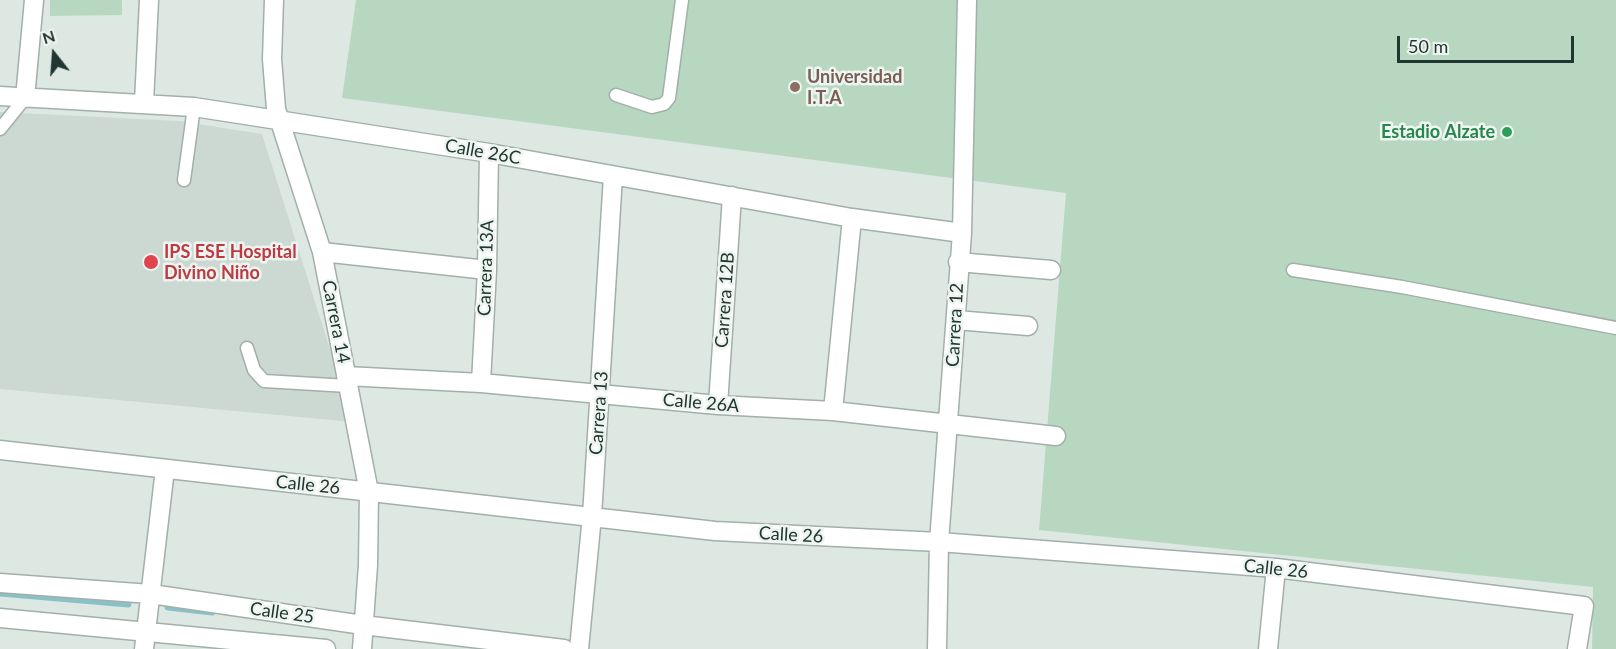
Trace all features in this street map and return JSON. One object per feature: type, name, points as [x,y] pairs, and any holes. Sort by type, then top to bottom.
[{"type":"street","points":[[25,98],[34,0]]},
{"type":"street","points":[[144,102],[149,0]]},
{"type":"street","name":"Carrera 14","points":[[274,0],[272,59],[279,119],[322,252],[369,492],[362,649]]},
{"type":"street","name":"Carrera 12","points":[[937,649],[939,542],[950,426],[958,262],[962,232],[967,0]]},
{"type":"street","name":"Calle 26C","points":[[0,96],[194,106],[489,153],[852,218],[962,232]]},
{"type":"street","name":"Carrera 13A","points":[[481,383],[487,270],[489,153]]},
{"type":"street","name":"Carrera 13","points":[[579,649],[592,516],[614,176]]},
{"type":"street","name":"Carrera 12B","points":[[718,405],[732,196]]},
{"type":"street","points":[[833,411],[852,218]]},
{"type":"street","points":[[322,252],[487,270]]},
{"type":"street","points":[[958,262],[1052,270]]},
{"type":"street","points":[[956,320],[1028,326]]},
{"type":"street","name":"Calle 26A","points":[[347,381],[481,383],[718,405],[833,411],[950,426],[1056,436]]},
{"type":"street","name":"Calle 26","points":[[0,450],[715,531],[939,542],[1276,568],[1584,606],[1577,649]]},
{"type":"street","points":[[145,640],[154,543],[165,469]]},
{"type":"street","points":[[1268,649],[1276,568]]},
{"type":"street","name":"Calle 25","points":[[0,583],[151,594],[363,625],[564,649]]},
{"type":"street","points":[[0,618],[145,640],[326,649]]},
{"type":"lane","points":[[616,95],[652,107],[664,104],[669,98],[681,0]]},
{"type":"lane","points":[[0,129],[25,98]]},
{"type":"lane","points":[[184,180],[194,106]]},
{"type":"lane","points":[[1293,270],[1402,287],[1616,328]]},
{"type":"lane","points":[[247,348],[254,370],[264,381],[347,381]]},
{"type":"shaded area","name":"IPS ESE Hospital Divino Niño","points":[[0,112],[179,121],[262,134],[353,422],[0,389]]},
{"type":"green space","points":[[50,0],[122,0],[122,15],[50,16]]},
{"type":"green space","points":[[356,0],[1616,0],[1616,649],[1592,649],[1593,587],[1039,530],[1066,193],[342,98]]},
{"type":"waterway","points":[[0,593],[128,604]]},
{"type":"waterway","points":[[168,607],[212,612]]},
{"type":"place","name":"Universidad I.T.A","points":[[795,87]]},
{"type":"place","name":"Estadio Alzate","points":[[1507,132]]},
{"type":"place","name":"IPS ESE Hospital Divino Niño","points":[[151,262]]}]
